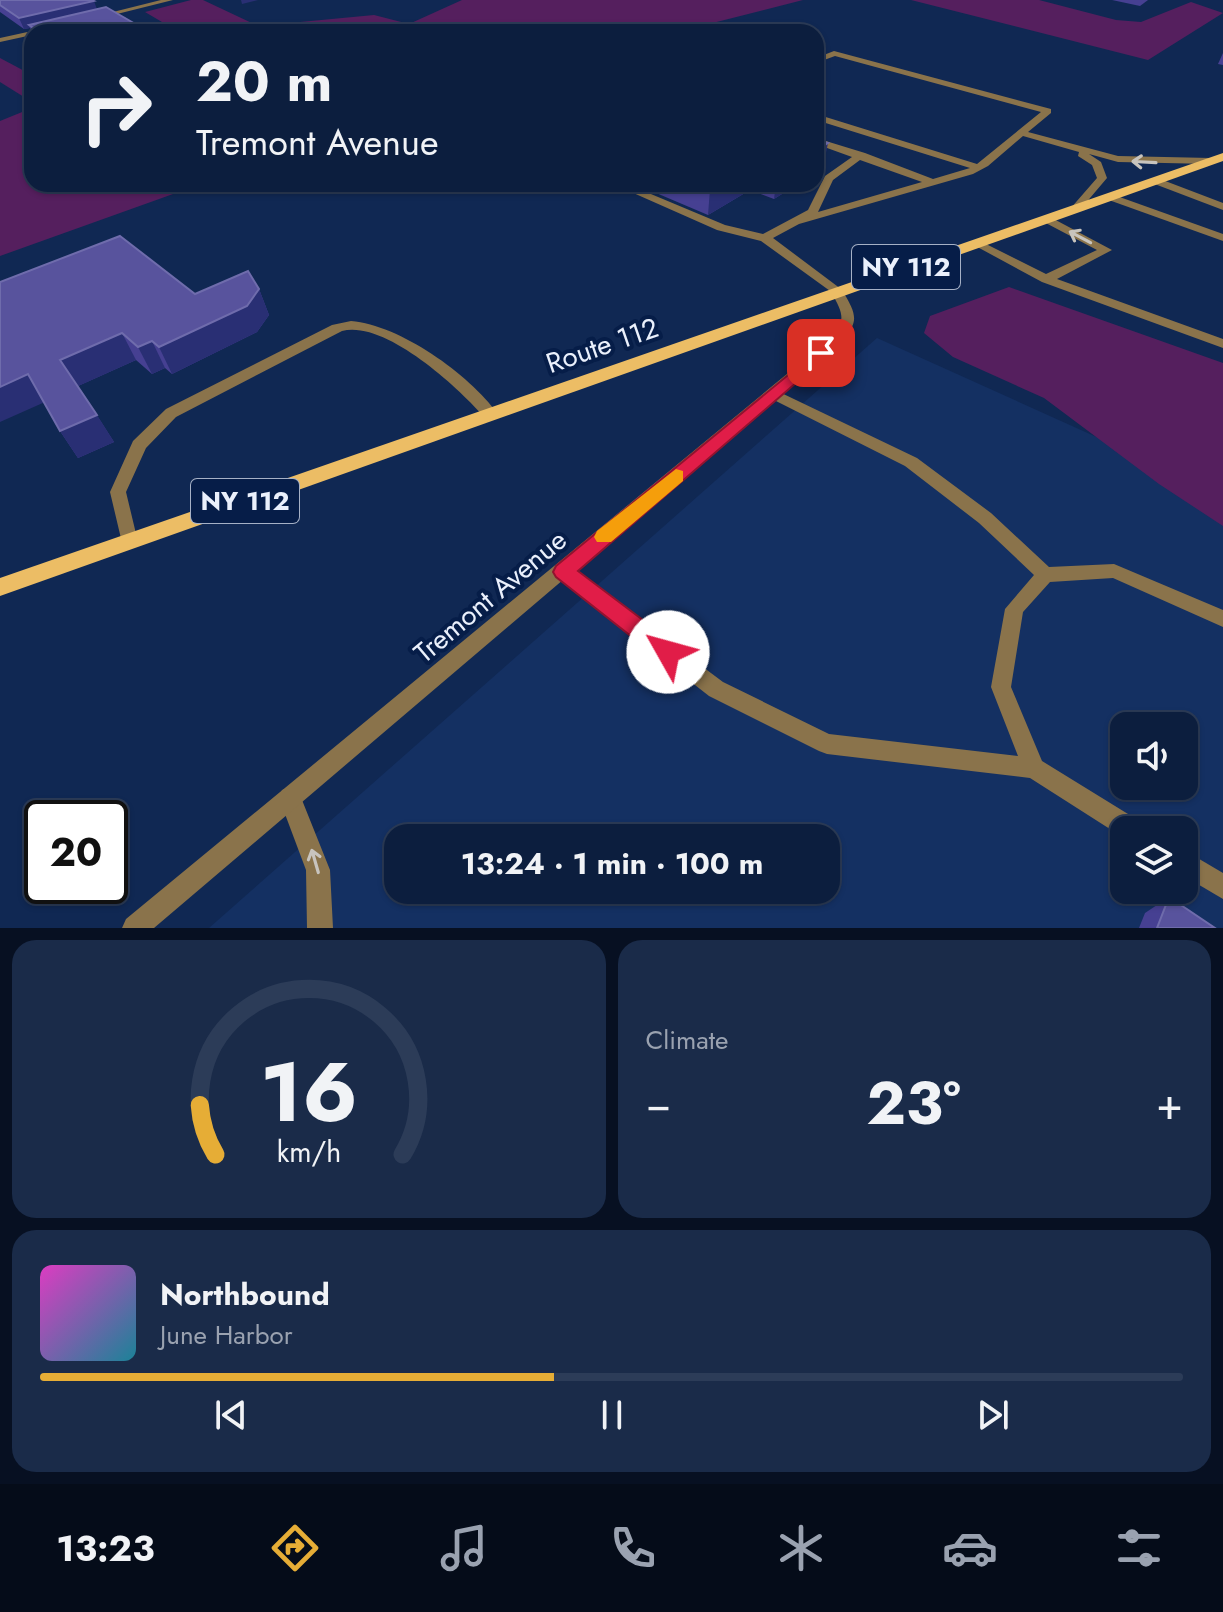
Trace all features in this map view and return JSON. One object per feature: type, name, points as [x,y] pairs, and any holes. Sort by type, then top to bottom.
[{"type":"main road","name":"Route 112","points":[[0,587],[1217,159]]},
{"type":"street","points":[[80,21],[170,0]]},
{"type":"street","points":[[0,40],[24,35]]},
{"type":"street","points":[[797,221],[978,167],[1048,111],[834,53],[824,57]]},
{"type":"street","points":[[824,119],[978,167]]},
{"type":"street","points":[[1021,133],[1078,150],[1136,162],[1217,159]]},
{"type":"street","points":[[824,143],[931,182]]},
{"type":"street","points":[[1075,209],[1102,178],[1097,164],[1078,150]]},
{"type":"street","points":[[824,188],[829,178],[861,155]]},
{"type":"street","points":[[1156,181],[1223,207]]},
{"type":"street","points":[[637,192],[721,228],[765,238],[837,292]]},
{"type":"street","points":[[765,238],[812,212],[822,192]]},
{"type":"street","points":[[1110,197],[1223,238]]},
{"type":"street","points":[[1046,219],[1106,250],[1046,279]]},
{"type":"street","points":[[976,243],[1046,279],[1223,344]]},
{"type":"street","name":"Tremont Avenue","points":[[135,928],[821,353],[848,323],[849,311],[837,292]]},
{"type":"street","points":[[129,542],[118,492],[139,445],[171,413],[337,328],[355,324],[385,333],[474,393],[490,414]]},
{"type":"street","points":[[773,394],[911,462],[985,518],[1045,575]]},
{"type":"street","points":[[1034,768],[1001,687],[1014,609],[1045,575],[1114,571],[1223,619]]},
{"type":"street","points":[[563,572],[716,689],[827,744],[1034,768],[1111,816]]},
{"type":"street","points":[[290,798],[318,870],[320,928]]},
{"type":"street","points":[[1198,871],[1223,887]]},
{"type":"shaded area","points":[[191,0],[203,0],[254,24],[165,24],[145,12]]},
{"type":"shaded area","points":[[462,0],[803,0],[708,24],[409,24]]},
{"type":"shaded area","points":[[911,0],[1039,0],[1116,20],[1141,22],[1191,2],[1223,13],[1148,60]]},
{"type":"shaded area","points":[[374,15],[409,24],[279,24]]},
{"type":"shaded area","points":[[0,58],[24,71],[24,97],[0,82]]},
{"type":"shaded area","points":[[24,111],[24,192],[179,192],[0,256],[0,121]]},
{"type":"shaded area","points":[[1009,287],[1223,363],[1223,526],[1159,484],[1044,398],[953,357],[924,333],[930,316]]},
{"type":"shaded area","points":[[877,338],[1223,494],[1223,928],[209,928]]},
{"type":"building","points":[[0,0],[94,1],[19,18],[0,5]]},
{"type":"building","points":[[106,7],[135,24],[33,24]]},
{"type":"building","points":[[120,236],[195,294],[248,271],[259,289],[247,306],[159,347],[152,341],[138,347],[122,333],[60,360],[97,415],[60,431],[28,374],[0,387],[0,282]]},
{"type":"building","points":[[1166,904],[1179,904],[1215,928],[1157,928]]},
{"type":"slow traffic","points":[[604,537],[676,476]]},
{"type":"route","points":[[668,652],[563,572],[821,353]]}]
